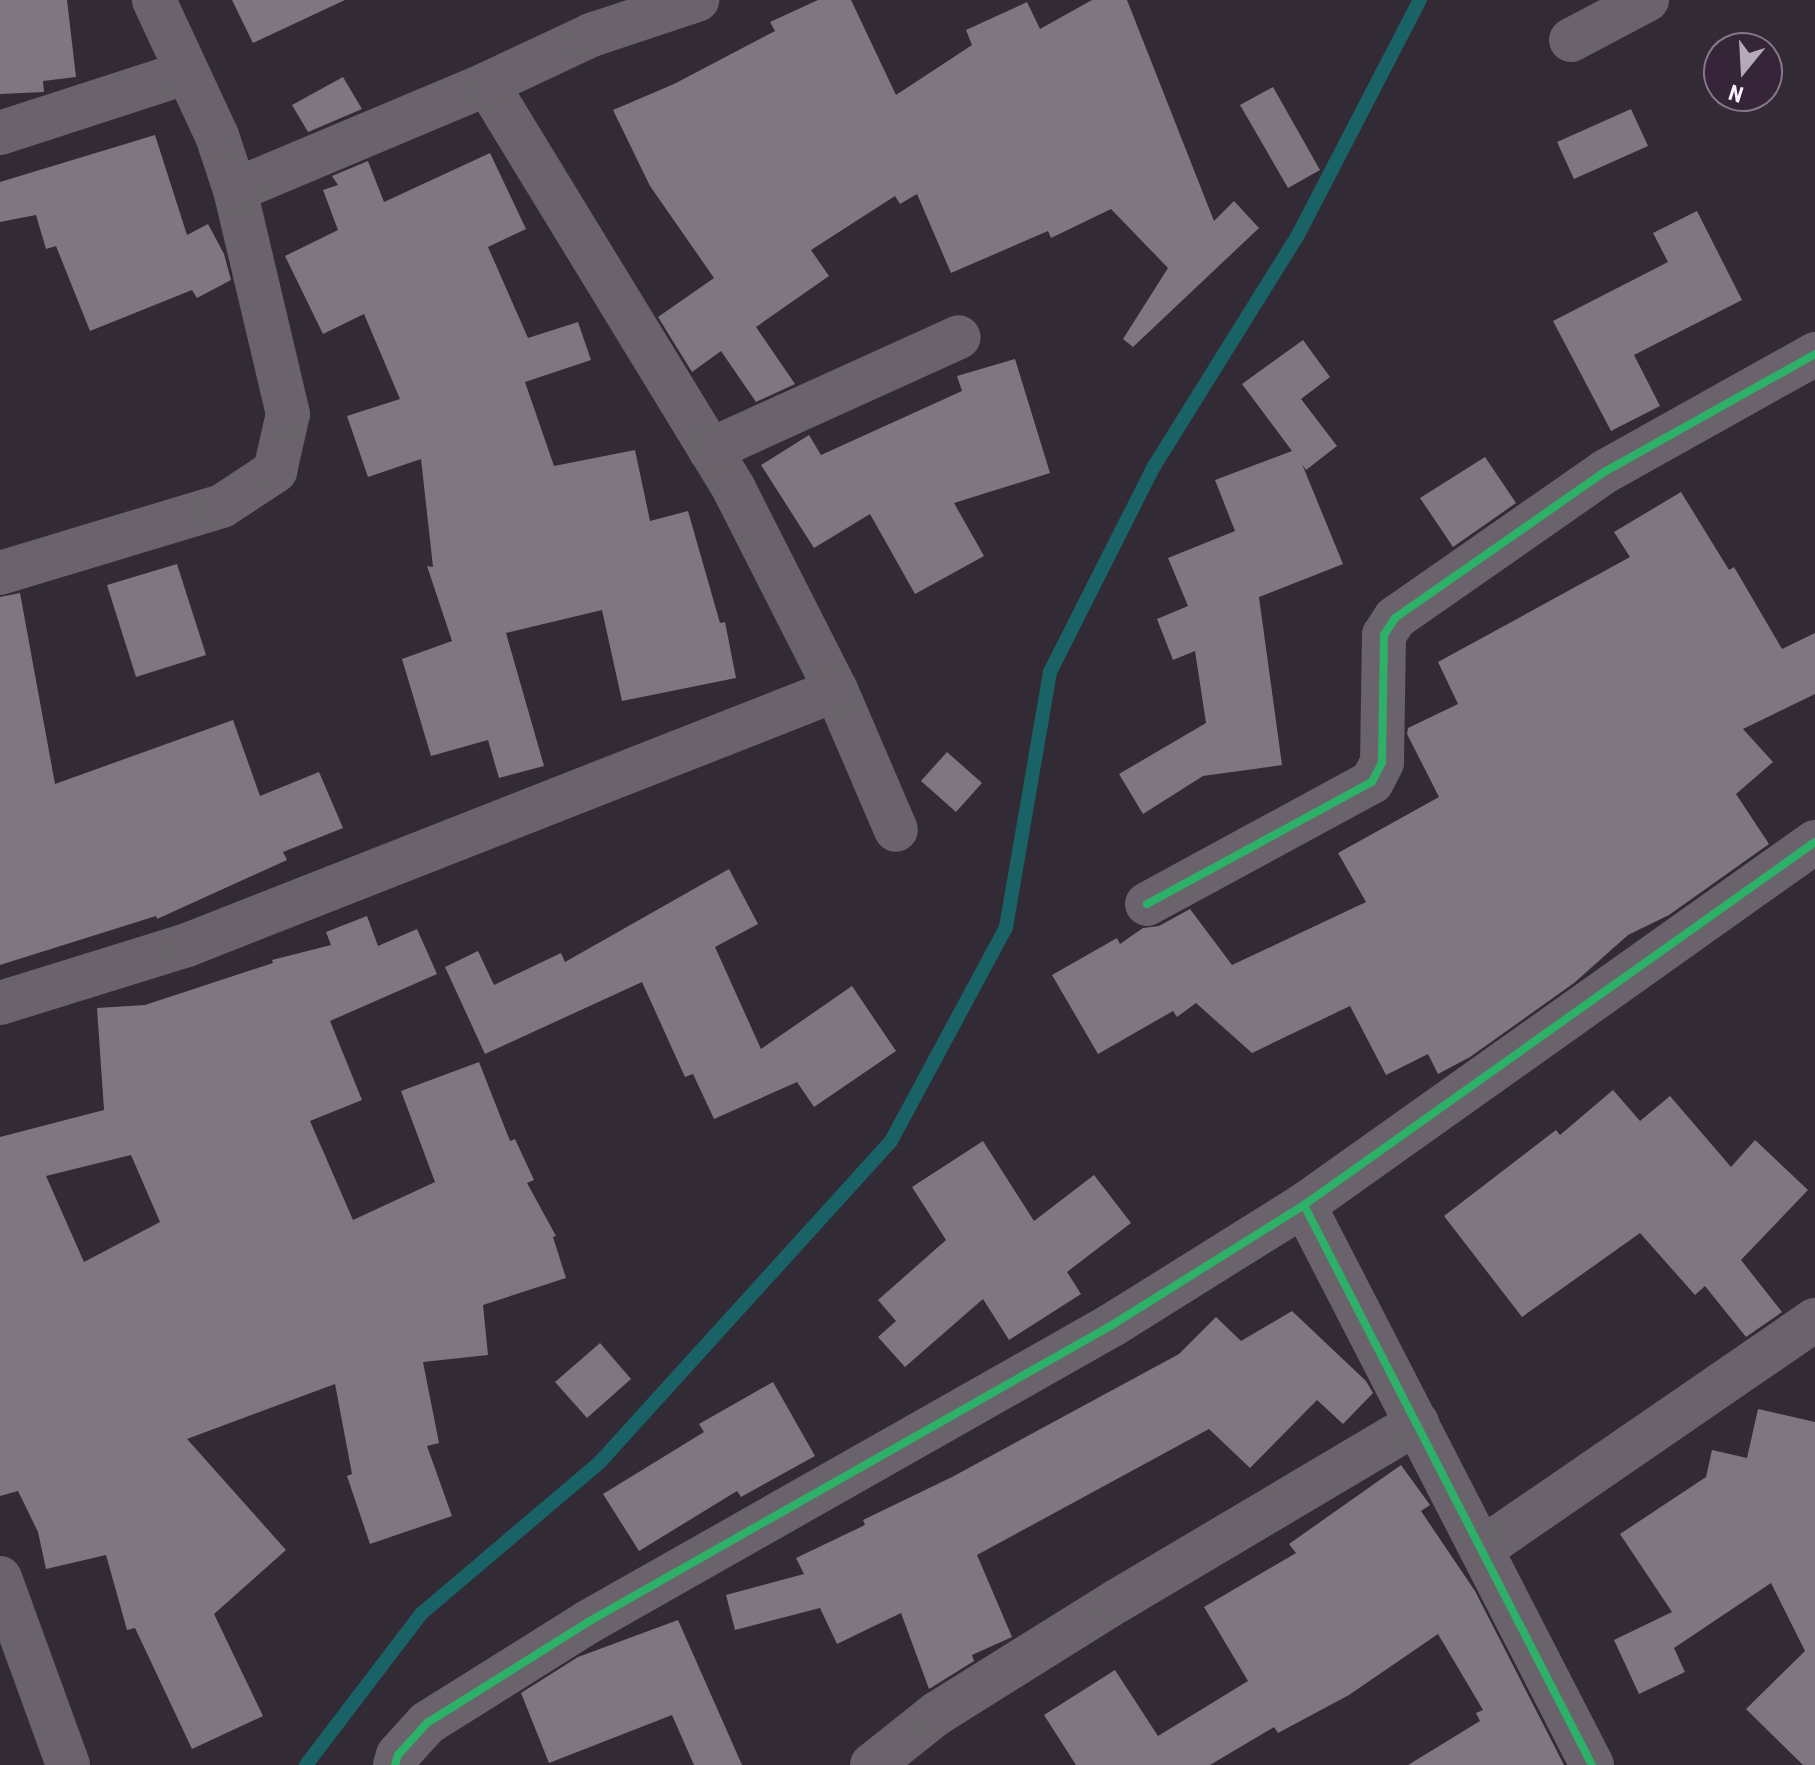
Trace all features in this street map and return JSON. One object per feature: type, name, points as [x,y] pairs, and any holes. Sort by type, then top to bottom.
[{"type":"street","points":[[0,573],[222,506],[275,471],[288,414],[235,190],[217,136],[185,73],[154,0]]},
{"type":"street","points":[[235,190],[487,84],[591,35],[697,0]]},
{"type":"street","points":[[1571,40],[1647,0]]},
{"type":"street","points":[[0,133],[185,73]]},
{"type":"street","points":[[487,84],[734,489],[836,690],[896,830]]},
{"type":"street","points":[[710,450],[959,337]]},
{"type":"street","points":[[1147,904],[1372,782],[1382,762],[1384,635],[1395,618],[1606,471],[1815,354]]},
{"type":"street","points":[[0,1003],[187,945],[836,690]]},
{"type":"street","points":[[395,1765],[398,1755],[427,1723],[588,1622],[1112,1325],[1304,1205],[1815,842]]},
{"type":"street","points":[[1304,1205],[1592,1765]]},
{"type":"street","points":[[1483,1548],[1815,1320]]},
{"type":"street","points":[[872,1765],[962,1698],[1417,1423]]},
{"type":"street","points":[[0,1578],[68,1765]]},
{"type":"building","points":[[0,0],[67,0],[76,77],[43,81],[44,92],[0,94]]},
{"type":"building","points":[[232,0],[345,0],[253,43]]},
{"type":"building","points":[[818,0],[851,0],[896,95],[972,45],[966,30],[1027,2],[1040,29],[1092,0],[1127,0],[1214,221],[1234,201],[1259,228],[1133,347],[1123,339],[1168,268],[1111,209],[1051,238],[1048,231],[951,273],[917,194],[900,204],[895,196],[811,250],[829,276],[756,327],[795,384],[756,402],[721,351],[692,372],[658,317],[714,278],[650,186],[613,110],[674,84],[775,31],[770,22]]},
{"type":"building","points":[[343,77],[362,109],[308,132],[292,105]]},
{"type":"building","points":[[1273,87],[1320,170],[1288,188],[1240,105]]},
{"type":"building","points":[[1631,109],[1648,146],[1574,179],[1557,142]]},
{"type":"building","points":[[155,135],[187,235],[208,224],[224,254],[231,280],[197,298],[192,290],[90,331],[56,246],[46,249],[36,215],[0,222],[0,182]]},
{"type":"building","points":[[490,153],[526,229],[488,247],[528,338],[578,322],[591,360],[525,382],[554,466],[635,450],[650,521],[688,511],[720,623],[725,622],[736,678],[622,701],[602,610],[506,633],[544,766],[499,778],[488,740],[431,756],[402,659],[452,641],[427,566],[433,567],[421,459],[368,477],[347,416],[400,399],[364,314],[323,334],[285,256],[338,230],[323,190],[338,185],[332,176],[368,161],[384,202]]},
{"type":"building","points":[[1697,211],[1742,300],[1634,355],[1660,406],[1611,431],[1553,321],[1668,262],[1653,233]]},
{"type":"building","points":[[1303,340],[1330,377],[1301,399],[1337,446],[1306,470],[1302,464],[1343,564],[1259,597],[1282,765],[1203,776],[1143,814],[1119,774],[1206,723],[1195,651],[1173,660],[1157,619],[1188,606],[1168,558],[1235,531],[1215,480],[1292,451],[1242,384]]},
{"type":"building","points":[[1015,359],[1050,473],[954,503],[984,556],[915,594],[870,514],[814,548],[761,465],[809,435],[821,455],[962,391],[957,376]]},
{"type":"building","points":[[1485,457],[1516,503],[1453,547],[1420,498]]},
{"type":"building","points":[[1681,492],[1729,570],[1734,567],[1782,649],[1815,633],[1815,694],[1743,729],[1773,762],[1736,794],[1769,844],[1669,915],[1628,935],[1574,983],[1470,1057],[1438,1074],[1428,1054],[1386,1075],[1350,1006],[1252,1053],[1196,1003],[1177,1017],[1173,1011],[1098,1054],[1052,975],[1117,938],[1120,944],[1143,928],[1159,926],[1190,909],[1232,965],[1366,902],[1338,853],[1439,797],[1407,734],[1408,728],[1458,704],[1438,662],[1630,557],[1614,532]]},
{"type":"building","points":[[177,564],[206,655],[136,677],[107,585]]},
{"type":"building","points":[[20,593],[55,784],[233,720],[260,796],[319,772],[343,828],[283,852],[287,860],[157,919],[156,916],[0,965],[0,597]]},
{"type":"building","points":[[947,752],[982,783],[956,812],[921,781]]},
{"type":"building","points":[[729,869],[758,924],[715,947],[761,1049],[852,986],[896,1051],[814,1107],[797,1082],[714,1119],[693,1074],[685,1077],[642,982],[485,1054],[445,967],[478,951],[494,985],[561,953],[565,962]]},
{"type":"building","points":[[367,916],[378,946],[417,929],[437,974],[330,1021],[362,1100],[310,1121],[353,1220],[435,1182],[401,1091],[479,1062],[510,1141],[515,1139],[534,1180],[527,1183],[556,1236],[553,1237],[566,1278],[483,1305],[488,1355],[423,1362],[439,1443],[427,1446],[452,1516],[370,1544],[347,1476],[352,1474],[335,1384],[187,1439],[286,1550],[214,1614],[263,1716],[192,1749],[135,1628],[127,1630],[106,1555],[46,1569],[38,1532],[18,1491],[0,1496],[0,1137],[104,1110],[97,1008],[145,1005],[273,963],[272,960],[331,945],[326,932]],"holes":[[[131,1155],[160,1222],[84,1262],[46,1176]]]},
{"type":"building","points":[[1613,1090],[1640,1121],[1670,1096],[1731,1167],[1755,1140],[1808,1190],[1741,1260],[1782,1312],[1746,1337],[1705,1286],[1695,1295],[1640,1233],[1522,1317],[1444,1216],[1556,1130],[1560,1135]]},
{"type":"building","points":[[983,1141],[1034,1221],[1094,1175],[1131,1223],[1067,1272],[1081,1294],[1009,1340],[983,1299],[905,1367],[878,1337],[896,1321],[878,1300],[946,1240],[912,1187]]},
{"type":"building","points":[[1292,1311],[1366,1381],[1373,1393],[1343,1424],[1317,1400],[1250,1468],[1209,1429],[977,1555],[1012,1637],[972,1655],[974,1661],[929,1689],[901,1613],[837,1644],[820,1608],[735,1630],[726,1595],[804,1574],[796,1558],[865,1525],[863,1520],[952,1477],[1179,1354],[1216,1317],[1241,1341]]},
{"type":"building","points":[[600,1343],[631,1379],[587,1418],[555,1382]]},
{"type":"building","points":[[773,1382],[815,1456],[741,1497],[737,1491],[639,1551],[603,1494],[704,1432],[699,1424]]},
{"type":"building","points":[[1758,1409],[1815,1422],[1815,1765],[1803,1765],[1746,1709],[1805,1651],[1771,1583],[1674,1648],[1685,1672],[1639,1694],[1614,1640],[1672,1612],[1620,1534],[1706,1477],[1712,1450],[1747,1458]]},
{"type":"building","points":[[1401,1465],[1430,1505],[1421,1511],[1475,1591],[1564,1765],[1408,1765],[1480,1721],[1476,1713],[1483,1710],[1438,1634],[1349,1695],[1278,1733],[1274,1727],[1210,1765],[1076,1765],[1044,1715],[1115,1670],[1158,1736],[1248,1681],[1204,1607],[1296,1553],[1289,1544]]},
{"type":"building","points":[[678,1620],[742,1765],[694,1765],[672,1715],[549,1763],[521,1693],[578,1657]]},
{"type":"waterway","points":[[306,1765],[422,1613],[600,1462],[891,1141],[1006,927],[1050,672],[1153,468],[1298,235],[1420,0]]},
{"type":"cycle path","points":[[1147,904],[1372,782],[1382,762],[1384,635],[1395,618],[1606,471],[1815,354]]},
{"type":"cycle path","points":[[1592,1765],[1304,1205],[1815,842]]},
{"type":"cycle path","points":[[395,1765],[398,1755],[427,1723],[588,1622],[1112,1325],[1304,1205]]}]
